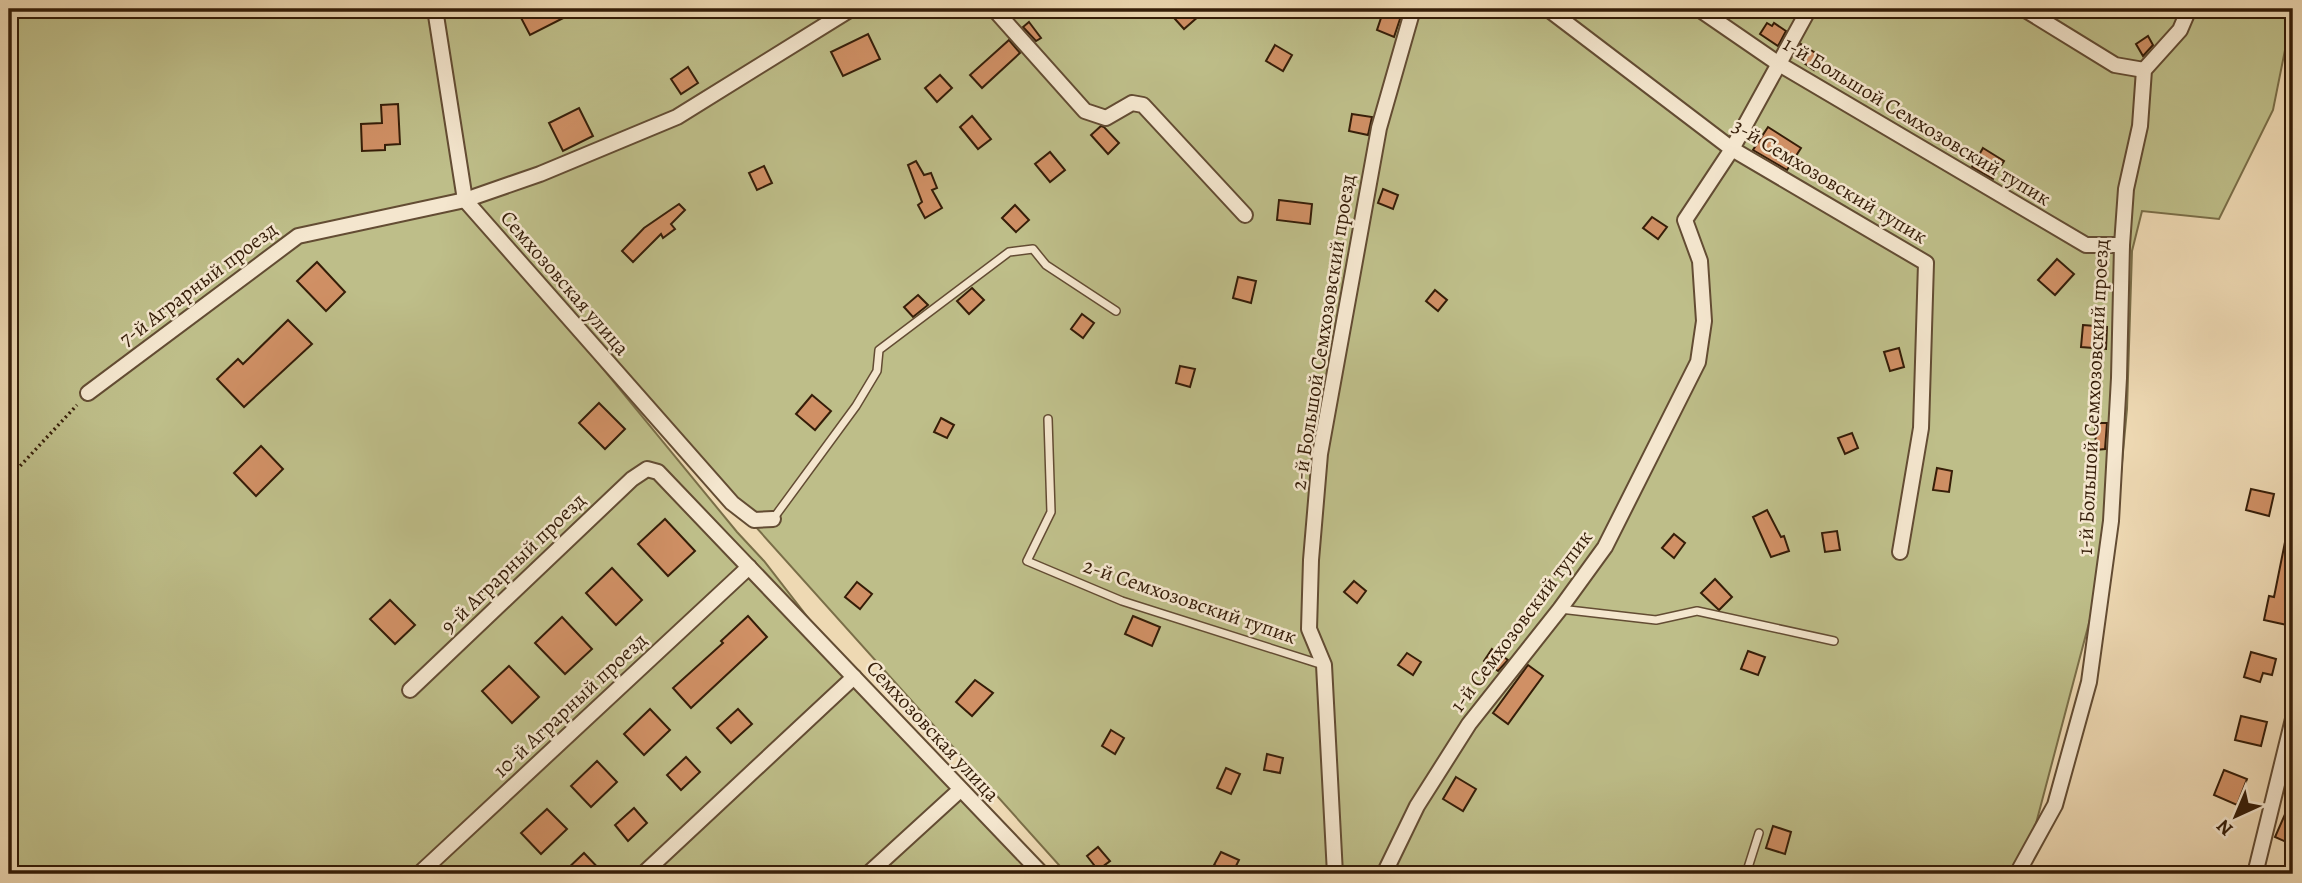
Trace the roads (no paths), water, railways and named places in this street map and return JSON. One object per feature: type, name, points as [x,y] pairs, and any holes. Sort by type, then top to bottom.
[{"type":"street","points":[[435,9],[465,200]]},
{"type":"street","name":"7-й Аграрный проезд","points":[[88,393],[298,236],[465,200],[540,174],[677,117],[851,9]]},
{"type":"street","points":[[994,9],[1085,111],[1105,118],[1132,103],[1143,105],[1245,215]]},
{"type":"street","name":"2-й Большой Семхозовский проезд","points":[[1335,874],[1324,665],[1309,629],[1311,560],[1320,454],[1379,128],[1413,9]]},
{"type":"street","name":"3-й Семхозовский тупик","points":[[1548,9],[1732,149],[1926,263],[1921,428],[1900,552]]},
{"type":"street","name":"1-й Большой Семхозовский тупик","points":[[1699,9],[1779,64],[2085,245],[2122,245]]},
{"type":"street","name":"1-й Семхозовский тупик","points":[[1384,874],[1417,806],[1469,724],[1605,547],[1698,362],[1704,321],[1700,261],[1685,220],[1732,149],[1809,9]]},
{"type":"street","points":[[2024,9],[2115,65],[2144,70],[2179,30],[2189,9]]},
{"type":"street","name":"1-й Большой Семхозовский проезд","points":[[2017,874],[2055,805],[2089,682],[2112,521],[2122,245],[2126,189],[2140,126],[2144,70]]},
{"type":"street","name":"Семхозовская улица","points":[[465,200],[732,503],[754,520],[773,519]]},
{"type":"street","name":"Семхозовская улица","points":[[647,469],[659,472],[1042,874]]},
{"type":"street","name":"9-й Аграрный проезд","points":[[410,690],[632,479],[647,469]]},
{"type":"street","name":"10-й Аграрный проезд","points":[[419,874],[748,567]]},
{"type":"street","points":[[643,874],[853,677]]},
{"type":"street","points":[[2255,874],[2293,719]]},
{"type":"street","points":[[868,874],[960,790]]},
{"type":"lane","points":[[773,519],[856,406],[877,371],[879,350],[1009,252],[1033,249],[1046,265],[1116,311]]},
{"type":"lane","name":"2-й Семхозовский тупик","points":[[1048,419],[1051,512],[1027,561],[1122,601],[1324,665]]},
{"type":"lane","points":[[1560,609],[1656,620],[1697,611],[1834,641]]},
{"type":"lane","points":[[1746,874],[1759,834]]}]
